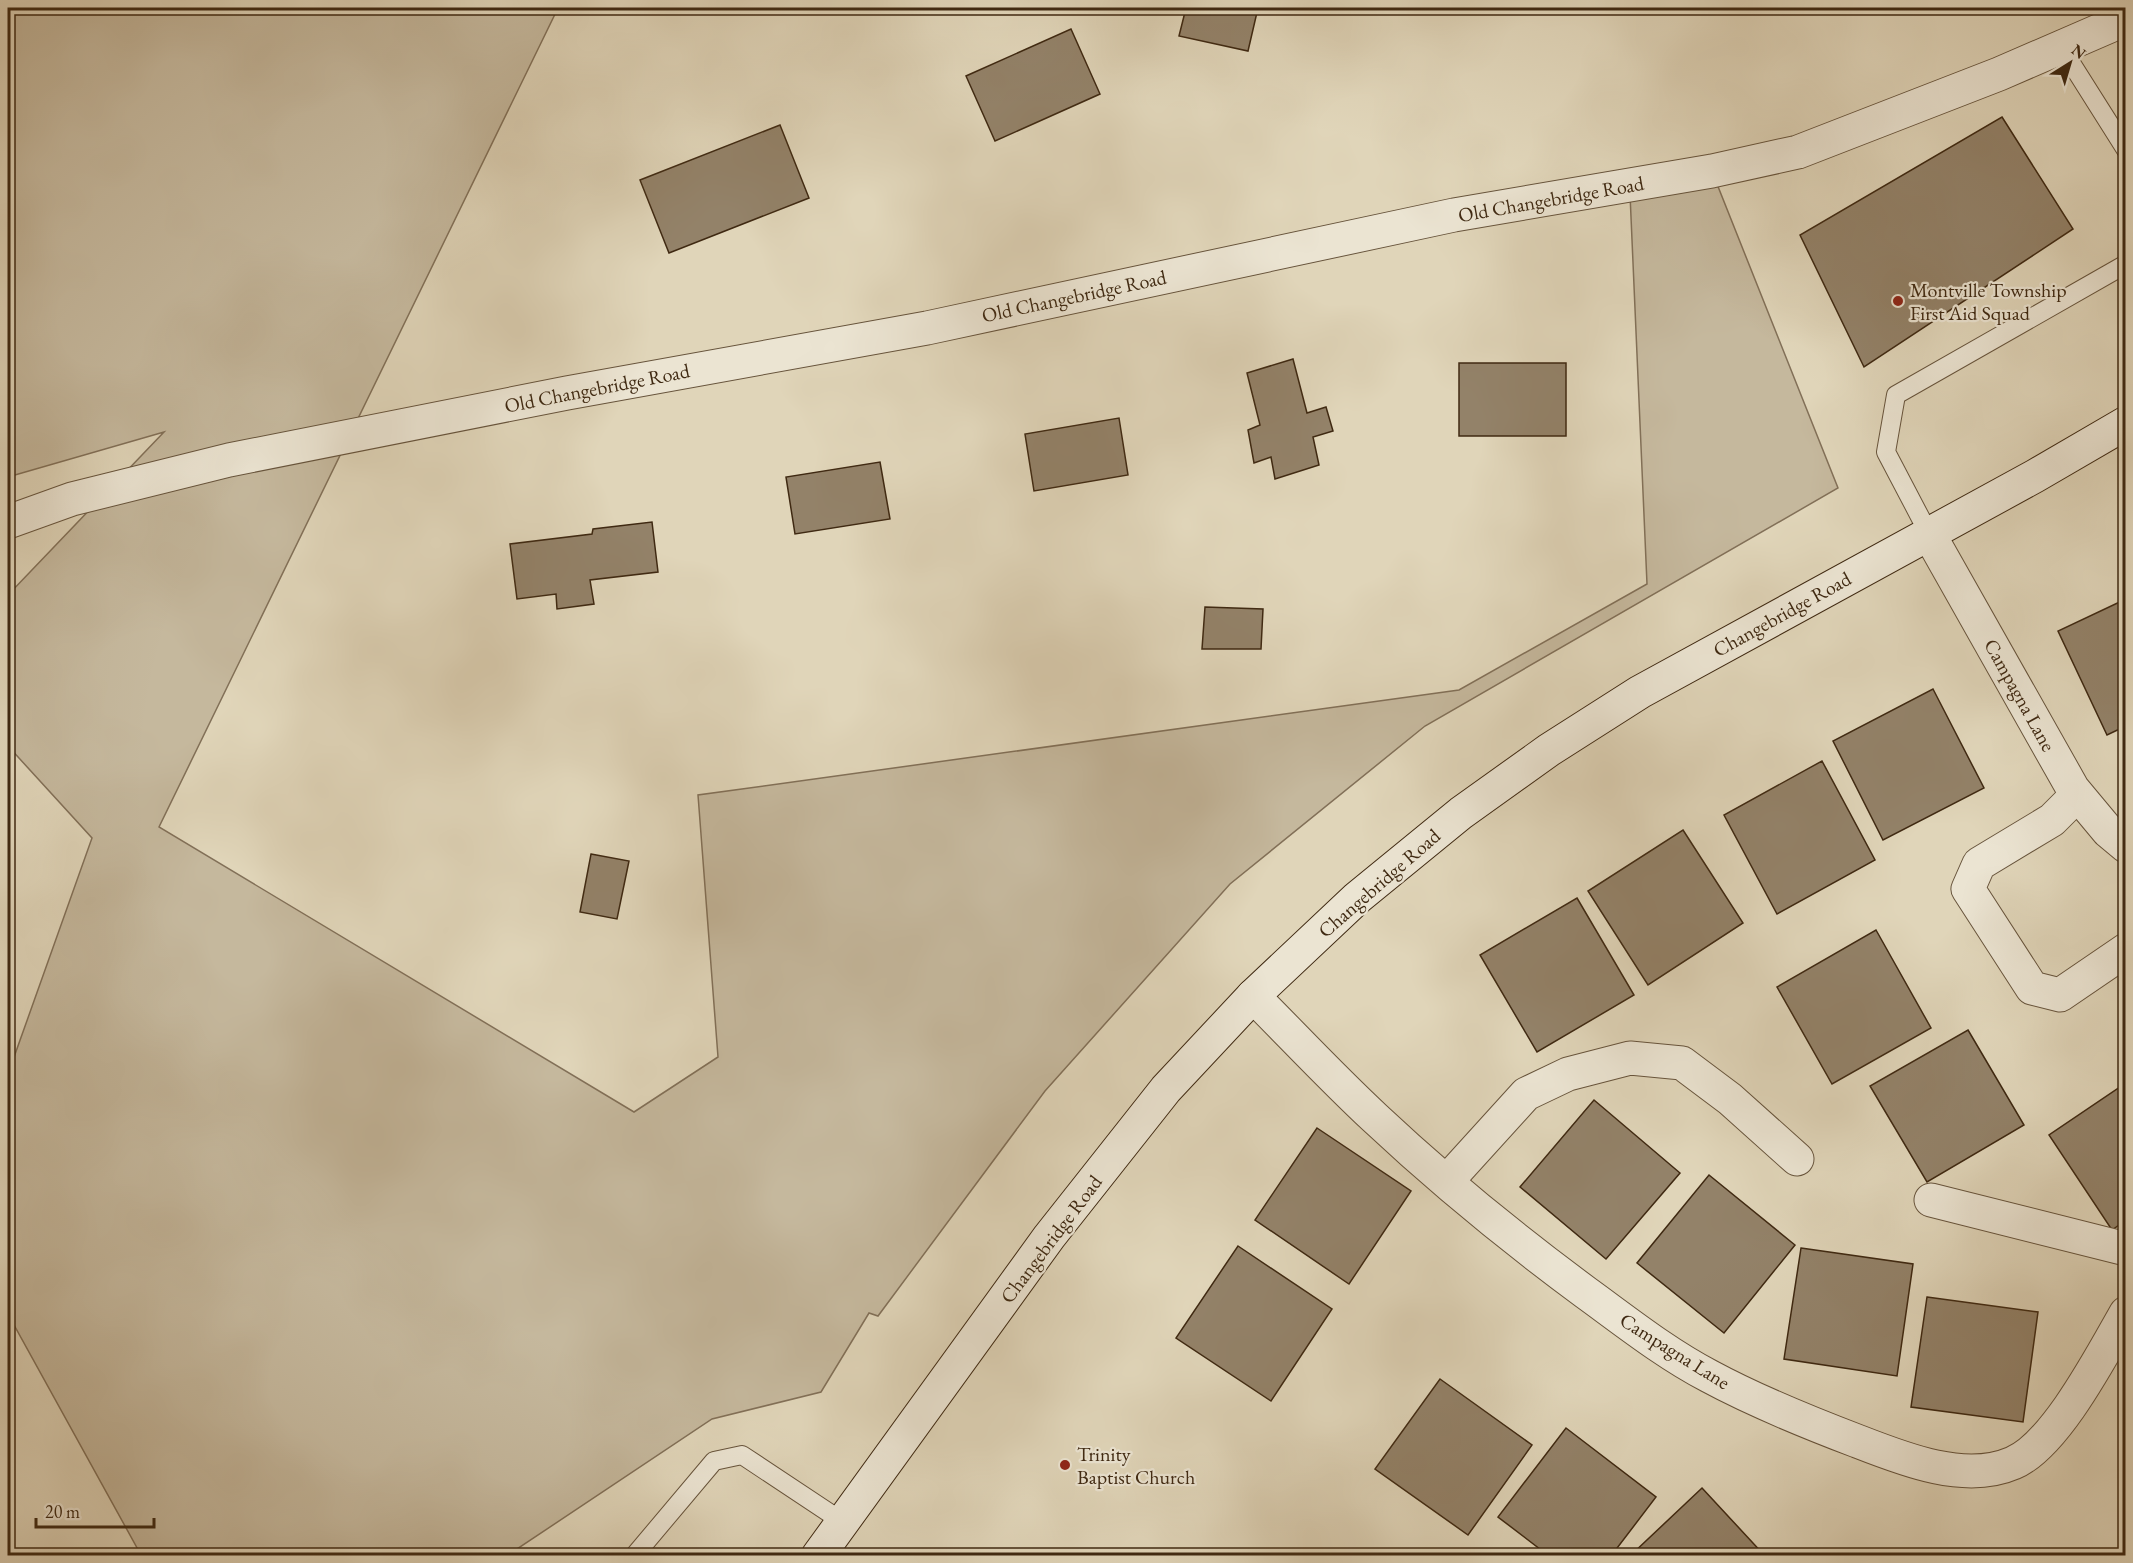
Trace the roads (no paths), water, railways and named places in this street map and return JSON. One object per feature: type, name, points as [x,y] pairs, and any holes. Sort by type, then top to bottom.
[{"type":"street","name":"Old Changebridge Road","points":[[8,522],[72,499],[229,460],[567,393],[927,328],[1454,215],[1701,173],[1798,152],[1999,74],[2126,19]]},
{"type":"street","name":"Changebridge Road","points":[[818,1556],[1049,1237],[1166,1089],[1253,996],[1357,898],[1461,813],[1549,750],[1640,692],[2035,476],[2126,423]]},
{"type":"street","name":"Campagna Lane","points":[[1929,534],[2073,789],[2108,831],[2126,846]]},
{"type":"street","points":[[2077,795],[2052,820],[1979,864],[1968,889],[2032,988],[2060,995],[2126,950]]},
{"type":"street","name":"Campagna Lane","points":[[1253,996],[1375,1118],[1517,1242],[1638,1331],[1708,1376],[1787,1414],[1906,1460],[1962,1471],[1989,1470],[2014,1463],[2036,1447],[2054,1427],[2086,1382],[2126,1313]]},
{"type":"street","points":[[1447,1181],[1526,1094],[1568,1074],[1630,1058],[1682,1063],[1730,1099],[1797,1159]]},
{"type":"street","points":[[1931,1200],[2126,1250]]},
{"type":"lane","points":[[2061,47],[2126,150]]},
{"type":"lane","points":[[1929,534],[1886,452],[1896,395],[2126,264]]},
{"type":"lane","points":[[634,1556],[714,1461],[742,1455],[843,1522]]},
{"type":"place","name":"Montville Township First Aid Squad","points":[[1898,301]]},
{"type":"place","name":"Trinity Baptist Church","points":[[1065,1465]]}]
